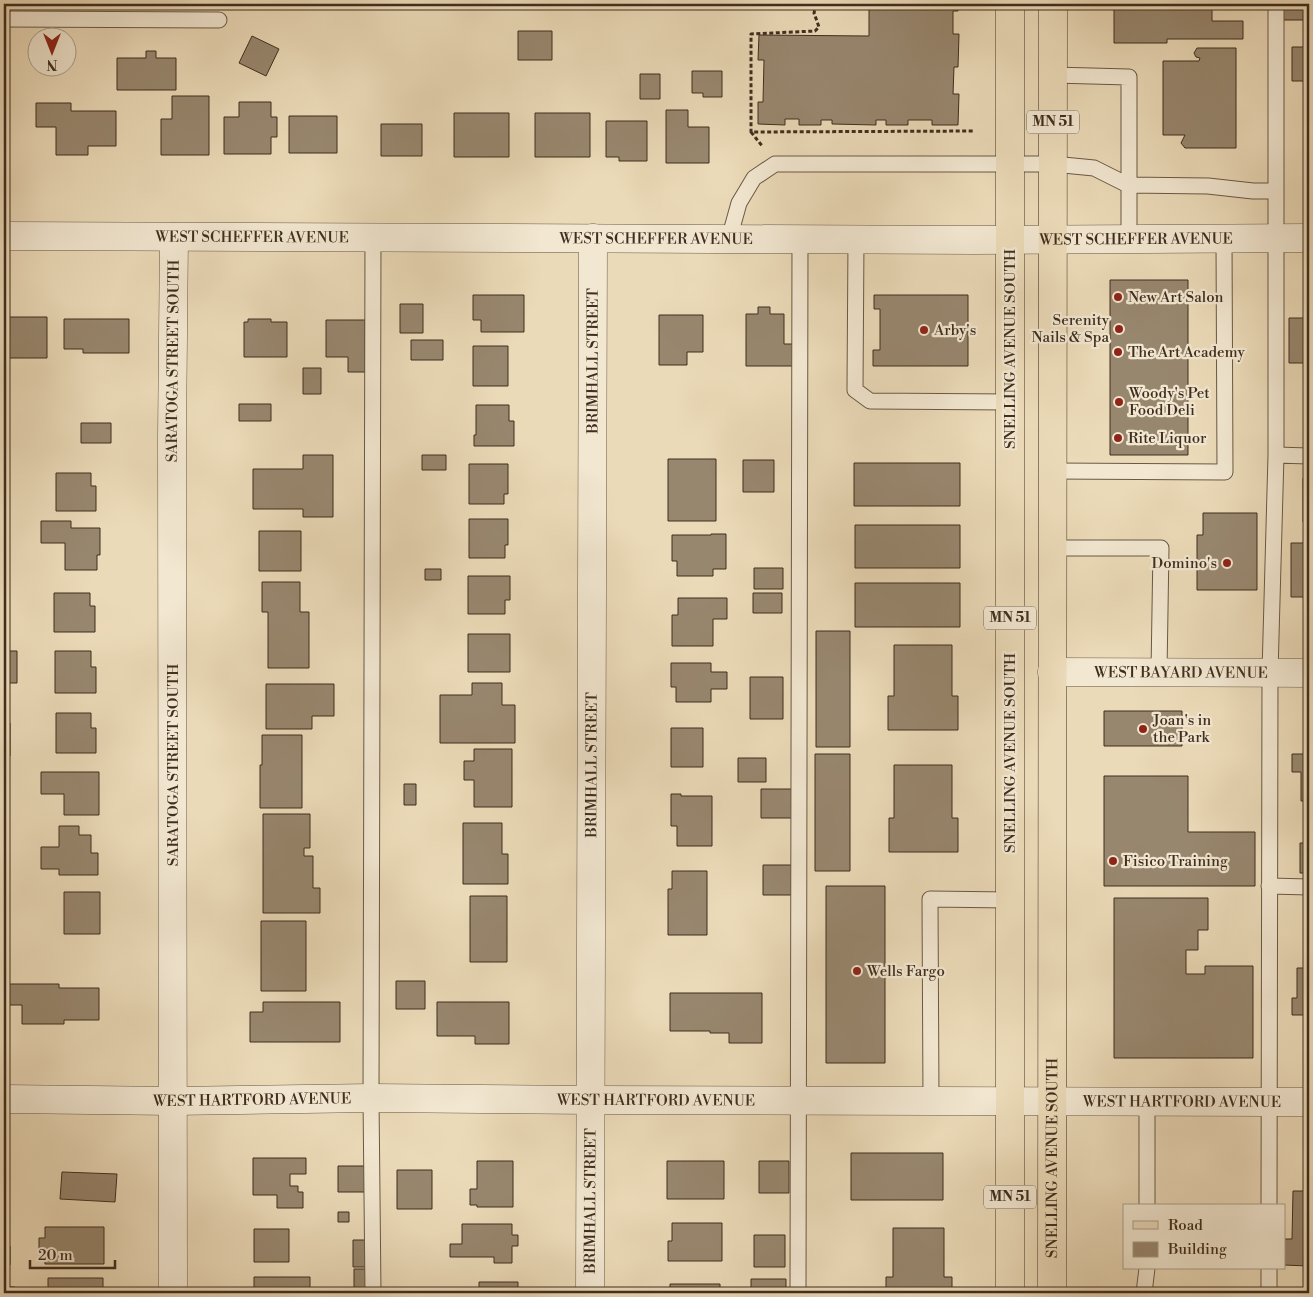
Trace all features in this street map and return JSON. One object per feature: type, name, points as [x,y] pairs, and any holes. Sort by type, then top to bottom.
[{"type":"main road","name":"SNELLING AVENUE SOUTH","points":[[1010,4],[1010,1293]]},
{"type":"main road","name":"SNELLING AVENUE SOUTH","points":[[1052,1293],[1053,4]]},
{"type":"street","name":"WEST SCHEFFER AVENUE","points":[[4,236],[1010,240],[1309,238]]},
{"type":"street","name":"SARATOGA STREET SOUTH","points":[[173,1293],[172,445],[174,237]]},
{"type":"street","name":"BRIMHALL STREET","points":[[590,1293],[593,238]]},
{"type":"street","name":"WEST BAYARD AVENUE","points":[[1052,672],[1309,673]]},
{"type":"street","name":"WEST HARTFORD AVENUE","points":[[4,1099],[174,1101],[371,1098],[1309,1102]]},
{"type":"lane","points":[[1269,1204],[1270,673],[1276,456],[1276,4]]},
{"type":"lane","points":[[4,19],[220,20]]},
{"type":"lane","points":[[1053,75],[1129,77],[1129,239]]},
{"type":"lane","points":[[729,239],[739,203],[754,178],[776,164],[1053,164],[1094,168],[1128,185],[1208,186],[1276,190]]},
{"type":"lane","points":[[373,237],[371,1098],[373,1293]]},
{"type":"lane","points":[[798,1293],[800,239]]},
{"type":"lane","points":[[856,239],[855,390],[870,401],[1009,402]]},
{"type":"lane","points":[[1052,471],[1225,472],[1224,239]]},
{"type":"lane","points":[[1276,456],[1309,456]]},
{"type":"lane","points":[[1052,548],[1161,548],[1159,672]]},
{"type":"lane","points":[[1269,886],[1309,887]]},
{"type":"lane","points":[[931,1101],[930,899],[1010,900]]},
{"type":"lane","points":[[1147,1102],[1147,1204]]},
{"type":"lane","points":[[1144,1293],[1147,1270]]},
{"type":"lane","points":[[1269,1270],[1269,1293]]},
{"type":"path","points":[[816,4],[814,13],[819,27],[815,31],[751,34],[751,132],[974,131]]},
{"type":"building","points":[[869,4],[958,4],[958,11],[953,11],[953,34],[959,34],[958,67],[954,67],[953,94],[959,94],[958,125],[932,125],[932,120],[908,120],[908,125],[886,125],[886,120],[876,120],[876,125],[832,124],[832,120],[821,120],[821,125],[799,125],[799,119],[785,119],[785,125],[758,124],[758,102],[763,102],[764,60],[758,60],[759,35],[869,36]]},
{"type":"building","points":[[1114,4],[1212,4],[1212,21],[1243,21],[1243,39],[1167,39],[1167,43],[1114,43]]},
{"type":"building","points":[[1283,4],[1309,4],[1309,20],[1283,20]]},
{"type":"building","points":[[518,31],[552,31],[552,60],[518,60]]},
{"type":"building","points":[[252,36],[279,49],[266,76],[239,63]]},
{"type":"building","points":[[1292,47],[1309,47],[1309,81],[1292,81]]},
{"type":"building","points":[[1197,48],[1236,48],[1236,148],[1185,148],[1181,143],[1185,135],[1163,135],[1163,61],[1199,61],[1200,58],[1196,57],[1194,53]]},
{"type":"building","points":[[146,51],[156,51],[156,58],[176,58],[176,90],[117,90],[117,58],[146,58]]},
{"type":"building","points":[[692,71],[722,71],[722,97],[703,97],[703,93],[692,93]]},
{"type":"building","points":[[640,74],[660,74],[660,99],[640,99]]},
{"type":"building","points":[[172,96],[209,96],[209,155],[161,155],[161,119],[172,119]]},
{"type":"building","points":[[239,102],[271,102],[271,117],[277,117],[277,137],[271,137],[271,154],[224,154],[224,117],[239,117]]},
{"type":"building","points":[[36,103],[71,103],[71,111],[116,111],[116,146],[88,146],[88,155],[56,155],[56,127],[36,127]]},
{"type":"building","points":[[666,110],[688,110],[688,127],[709,127],[709,163],[666,163]]},
{"type":"building","points":[[454,113],[509,113],[509,157],[454,157]]},
{"type":"building","points":[[535,113],[590,113],[590,157],[535,157]]},
{"type":"building","points":[[289,116],[337,116],[337,153],[289,153]]},
{"type":"building","points":[[606,121],[647,121],[647,161],[619,161],[619,157],[606,157]]},
{"type":"building","points":[[381,124],[422,124],[422,156],[381,156]]},
{"type":"building","points":[[1110,280],[1188,280],[1188,455],[1110,455]]},
{"type":"building","points":[[473,295],[524,295],[524,332],[481,332],[481,320],[473,320]]},
{"type":"building","name":"Arby's","points":[[874,295],[968,295],[968,366],[873,366],[873,350],[880,350],[880,309],[874,309]]},
{"type":"building","points":[[400,304],[423,304],[423,333],[400,333]]},
{"type":"building","points":[[758,307],[770,307],[770,314],[784,314],[784,344],[793,344],[793,366],[746,366],[746,314],[758,314]]},
{"type":"building","points":[[659,315],[703,315],[703,352],[687,352],[687,365],[659,365]]},
{"type":"building","points":[[4,317],[47,317],[47,358],[4,358]]},
{"type":"building","points":[[1289,318],[1309,318],[1309,363],[1289,363]]},
{"type":"building","points":[[64,319],[129,319],[129,353],[83,353],[83,349],[64,349]]},
{"type":"building","points":[[248,319],[271,319],[271,322],[287,322],[287,357],[244,357],[244,322],[248,322]]},
{"type":"building","points":[[326,320],[365,320],[365,372],[348,372],[348,357],[326,357]]},
{"type":"building","points":[[411,340],[443,340],[443,360],[411,360]]},
{"type":"building","points":[[473,346],[508,346],[508,386],[473,386]]},
{"type":"building","points":[[303,368],[321,368],[321,394],[303,394]]},
{"type":"building","points":[[239,404],[271,404],[271,421],[239,421]]},
{"type":"building","points":[[476,405],[509,405],[509,421],[514,421],[514,446],[474,446]]},
{"type":"building","points":[[81,423],[111,423],[111,443],[81,443]]},
{"type":"building","points":[[1304,426],[1309,426],[1309,445],[1304,445]]},
{"type":"building","points":[[303,455],[333,455],[333,517],[303,517],[303,509],[253,509],[253,469],[303,469]]},
{"type":"building","points":[[422,455],[446,455],[446,470],[422,470]]},
{"type":"building","points":[[668,459],[716,459],[716,521],[668,521]]},
{"type":"building","points":[[743,460],[774,460],[774,492],[743,492]]},
{"type":"building","points":[[854,463],[960,463],[960,506],[854,506]]},
{"type":"building","points":[[469,464],[508,464],[508,494],[504,494],[504,504],[469,504]]},
{"type":"building","points":[[56,473],[91,473],[91,486],[96,486],[96,511],[56,511]]},
{"type":"building","points":[[1303,478],[1309,478],[1309,522],[1303,522]]},
{"type":"building","name":"Domino's","points":[[1203,513],[1257,513],[1257,590],[1197,590],[1197,535],[1203,535]]},
{"type":"building","points":[[469,519],[508,519],[508,545],[505,545],[505,558],[469,558]]},
{"type":"building","points":[[41,521],[71,521],[71,528],[100,528],[100,555],[97,555],[97,570],[65,570],[65,543],[41,543]]},
{"type":"building","points":[[855,525],[960,525],[960,568],[855,568]]},
{"type":"building","points":[[259,531],[301,531],[301,571],[259,571]]},
{"type":"building","points":[[726,534],[726,569],[713,569],[713,576],[677,576],[677,561],[672,561],[672,535]]},
{"type":"building","points":[[1291,543],[1309,543],[1309,597],[1291,597]]},
{"type":"building","points":[[754,568],[783,568],[783,589],[754,589]]},
{"type":"building","points":[[425,569],[441,569],[441,580],[425,580]]},
{"type":"building","points":[[468,576],[510,576],[510,600],[505,600],[505,614],[468,614]]},
{"type":"building","points":[[262,582],[300,582],[300,612],[309,612],[309,668],[268,668],[268,612],[262,612]]},
{"type":"building","points":[[855,583],[960,583],[960,627],[855,627]]},
{"type":"building","points":[[54,593],[90,593],[90,606],[95,606],[95,632],[54,632]]},
{"type":"building","points":[[753,593],[782,593],[782,613],[753,613]]},
{"type":"building","points":[[678,598],[727,598],[727,619],[713,619],[713,646],[672,646],[672,615],[678,615]]},
{"type":"building","points":[[816,631],[850,631],[850,747],[816,747]]},
{"type":"building","points":[[468,634],[510,634],[510,672],[468,672]]},
{"type":"building","points":[[894,645],[952,645],[952,696],[958,696],[958,730],[888,730],[888,696],[894,696]]},
{"type":"building","points":[[4,651],[17,651],[17,683],[4,683]]},
{"type":"building","points":[[55,651],[91,651],[91,667],[96,667],[96,693],[55,693]]},
{"type":"building","points":[[671,663],[711,663],[711,672],[727,672],[727,689],[711,689],[711,702],[676,702],[676,687],[671,687]]},
{"type":"building","points":[[750,677],[783,677],[783,719],[750,719]]},
{"type":"building","points":[[472,683],[502,683],[502,705],[515,705],[515,743],[440,743],[440,695],[472,695]]},
{"type":"building","points":[[266,684],[334,684],[334,716],[312,716],[312,729],[266,729]]},
{"type":"building","name":"Joan's in the Park","points":[[1104,711],[1182,711],[1182,746],[1104,746]]},
{"type":"building","points":[[56,713],[91,713],[91,728],[96,728],[96,753],[56,753]]},
{"type":"building","points":[[4,723],[10,723],[10,756],[4,756]]},
{"type":"building","points":[[671,728],[703,728],[703,767],[671,767]]},
{"type":"building","points":[[262,735],[302,735],[302,808],[260,808]]},
{"type":"building","points":[[474,749],[512,749],[512,807],[474,807],[474,780],[464,780],[464,761],[474,761]]},
{"type":"building","points":[[815,754],[850,754],[850,871],[815,871]]},
{"type":"building","points":[[1292,754],[1309,754],[1309,801],[1301,801],[1301,772],[1292,772]]},
{"type":"building","points":[[738,758],[766,758],[766,782],[738,782]]},
{"type":"building","points":[[894,765],[952,765],[952,818],[958,818],[958,852],[889,852],[889,818],[894,818]]},
{"type":"building","points":[[41,772],[99,772],[99,815],[64,815],[64,794],[41,794]]},
{"type":"building","points":[[1104,776],[1188,776],[1188,832],[1255,832],[1255,886],[1104,886]]},
{"type":"building","points":[[404,784],[416,784],[416,805],[404,805]]},
{"type":"building","points":[[761,789],[792,789],[792,818],[761,818]]},
{"type":"building","points":[[671,794],[681,794],[681,796],[712,796],[712,846],[677,846],[677,826],[671,826]]},
{"type":"building","points":[[263,814],[310,814],[310,848],[304,848],[304,856],[313,856],[313,888],[320,888],[320,913],[263,913]]},
{"type":"building","points":[[463,823],[502,823],[502,854],[508,854],[508,884],[463,884]]},
{"type":"building","points":[[59,826],[79,826],[79,835],[91,835],[91,853],[98,853],[98,875],[59,875],[59,869],[41,869],[41,847],[59,847]]},
{"type":"building","points":[[1300,843],[1309,843],[1309,873],[1300,873]]},
{"type":"building","points":[[763,865],[792,865],[792,895],[763,895]]},
{"type":"building","points":[[672,871],[707,871],[707,935],[668,935],[668,889],[672,889]]},
{"type":"building","points":[[826,886],[885,886],[885,1063],[826,1063]]},
{"type":"building","points":[[64,892],[100,892],[100,934],[64,934]]},
{"type":"building","points":[[470,896],[507,896],[507,962],[470,962]]},
{"type":"building","points":[[1114,898],[1208,898],[1208,930],[1198,930],[1198,950],[1186,950],[1186,974],[1205,974],[1205,966],[1253,966],[1253,1058],[1114,1058]]},
{"type":"building","points":[[261,921],[306,921],[306,991],[261,991]]},
{"type":"building","points":[[1297,968],[1309,968],[1309,1015],[1292,1015],[1292,998],[1297,998]]},
{"type":"building","points":[[396,981],[425,981],[425,1009],[396,1009]]},
{"type":"building","points":[[4,984],[59,984],[59,988],[99,988],[99,1020],[64,1020],[64,1024],[22,1024],[22,1005],[4,1005]]},
{"type":"building","points":[[670,993],[762,993],[762,1043],[729,1043],[729,1033],[670,1031]]},
{"type":"building","points":[[263,1002],[340,1002],[340,1042],[250,1042],[250,1012],[263,1012]]},
{"type":"building","points":[[437,1002],[509,1002],[509,1044],[475,1044],[475,1036],[437,1036]]},
{"type":"building","points":[[851,1153],[943,1153],[943,1200],[851,1200]]},
{"type":"building","points":[[253,1158],[306,1158],[306,1174],[290,1174],[290,1186],[298,1186],[298,1192],[303,1192],[303,1208],[277,1208],[277,1195],[253,1195]]},
{"type":"building","points":[[477,1161],[513,1161],[513,1207],[477,1207],[477,1205],[470,1205],[470,1189],[477,1189]]},
{"type":"building","points":[[667,1161],[724,1161],[724,1199],[667,1199]]},
{"type":"building","points":[[759,1161],[789,1161],[789,1193],[759,1193]]},
{"type":"building","points":[[338,1166],[365,1166],[365,1192],[338,1192]]},
{"type":"building","points":[[397,1170],[432,1170],[432,1209],[397,1209]]},
{"type":"building","points":[[62,1172],[117,1174],[115,1202],[60,1199]]},
{"type":"building","points":[[1293,1191],[1309,1191],[1308,1266],[1286,1265],[1286,1239],[1292,1239]]},
{"type":"building","points":[[338,1212],[349,1212],[349,1222],[338,1222]]},
{"type":"building","points":[[672,1223],[722,1223],[722,1261],[668,1261],[668,1241],[672,1241]]},
{"type":"building","points":[[462,1224],[512,1224],[512,1235],[518,1235],[518,1246],[512,1246],[512,1263],[494,1263],[494,1257],[450,1257],[450,1244],[462,1244]]},
{"type":"building","points":[[45,1227],[104,1227],[104,1264],[45,1264],[45,1253],[39,1253],[39,1238],[45,1238]]},
{"type":"building","points":[[893,1228],[944,1228],[944,1277],[952,1277],[952,1293],[886,1293],[886,1277],[893,1277]]},
{"type":"building","points":[[254,1229],[289,1229],[289,1262],[254,1262]]},
{"type":"building","points":[[754,1235],[785,1235],[785,1267],[754,1267]]},
{"type":"building","points":[[353,1240],[370,1240],[370,1267],[353,1267]]},
{"type":"building","points":[[4,1246],[10,1246],[10,1265],[4,1265]]},
{"type":"building","points":[[354,1269],[371,1269],[371,1293],[354,1293]]},
{"type":"building","points":[[254,1277],[310,1277],[310,1293],[254,1293]]},
{"type":"building","points":[[48,1278],[103,1278],[103,1293],[48,1293]]},
{"type":"building","points":[[751,1279],[786,1279],[786,1293],[751,1293]]},
{"type":"building","points":[[479,1282],[518,1282],[518,1293],[479,1293]]},
{"type":"building","points":[[670,1284],[720,1284],[720,1293],[670,1293]]},
{"type":"building","points":[[4,1287],[15,1287],[15,1293],[4,1293]]},
{"type":"building","points":[[398,1290],[428,1290],[428,1293],[398,1293]]},
{"type":"place","name":"New Art Salon","points":[[1118,297]]},
{"type":"place","name":"Serenity Nails & Spa","points":[[1119,329]]},
{"type":"place","name":"Arby's","points":[[924,330]]},
{"type":"place","name":"The Art Academy","points":[[1118,352]]},
{"type":"place","name":"Woody's Pet Food Deli","points":[[1119,402]]},
{"type":"place","name":"Rite Liquor","points":[[1118,438]]},
{"type":"place","name":"Domino's","points":[[1227,563]]},
{"type":"place","name":"Joan's in the Park","points":[[1143,729]]},
{"type":"place","name":"Fisico Training","points":[[1113,861]]},
{"type":"place","name":"Wells Fargo","points":[[857,971]]}]
